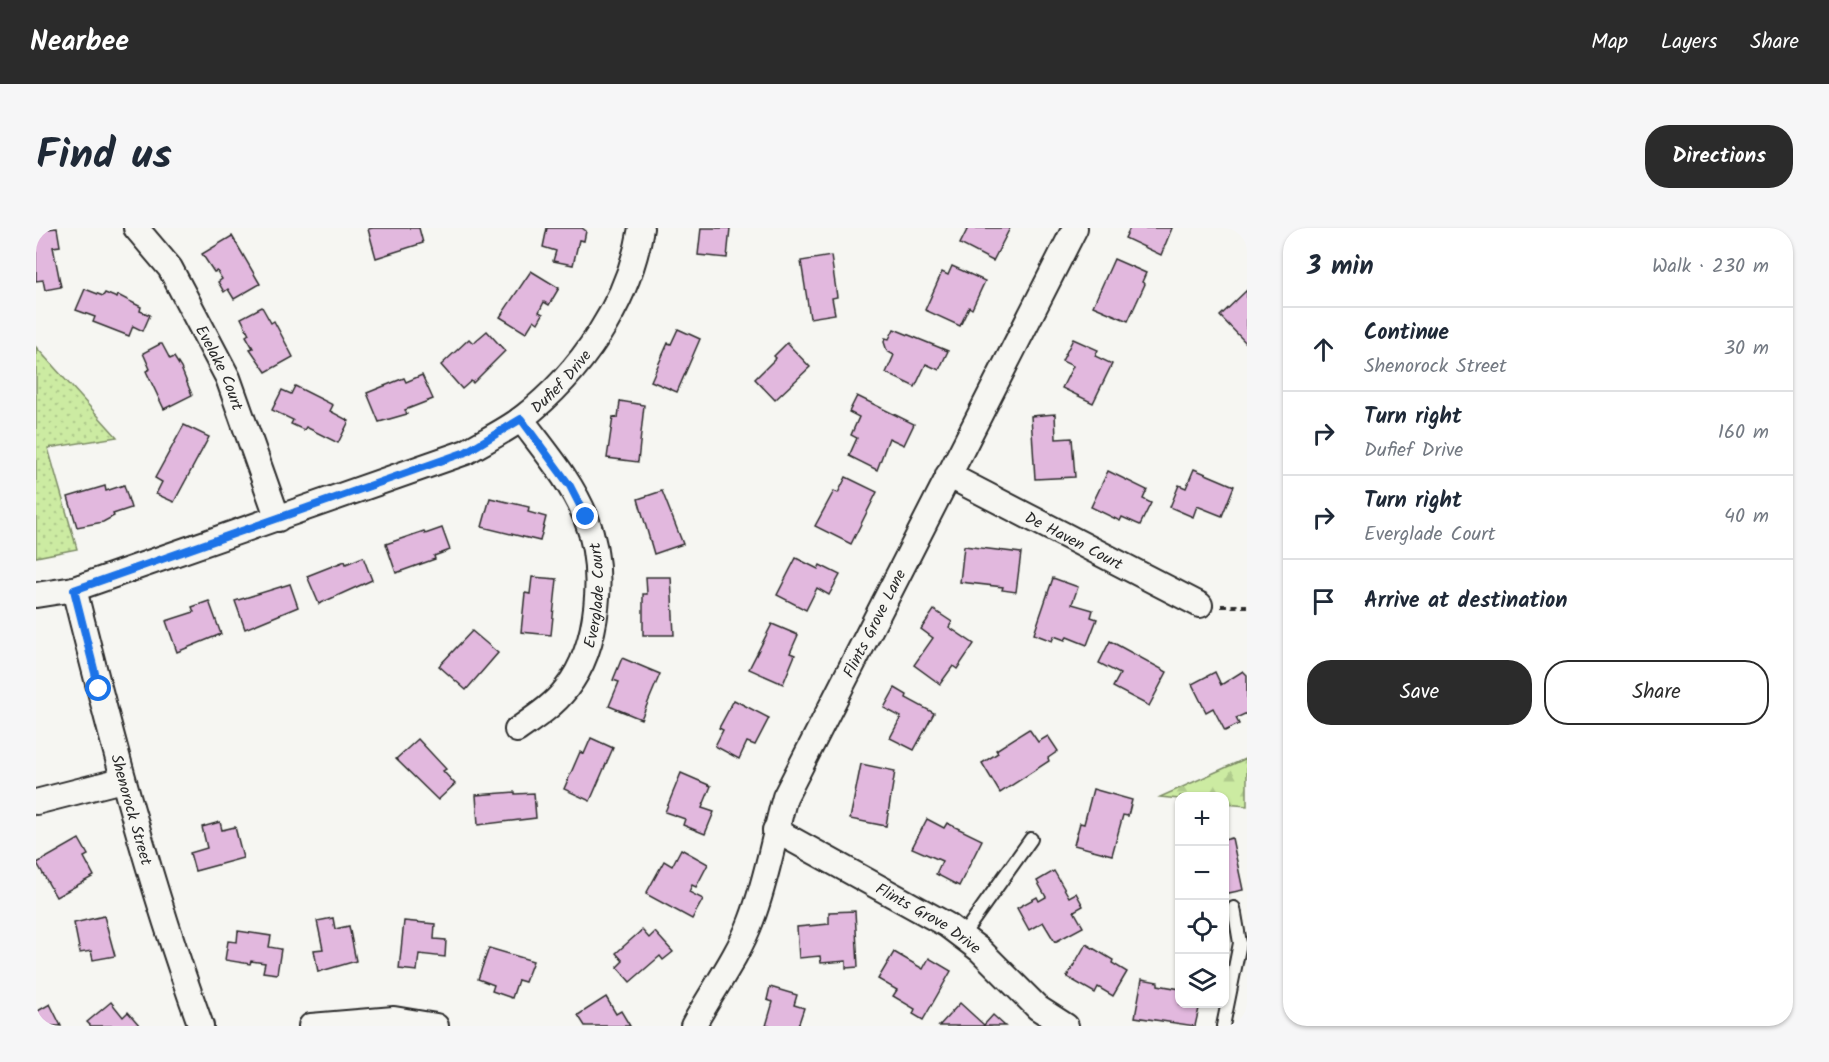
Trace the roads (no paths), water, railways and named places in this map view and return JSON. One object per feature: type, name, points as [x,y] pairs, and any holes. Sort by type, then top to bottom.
[{"type":"street","name":"Evelake Court","points":[[136,228],[170,268],[228,378],[278,519]]},
{"type":"street","name":"Dufief Drive","points":[[36,595],[74,590],[466,452],[521,419],[568,377],[599,333],[620,295],[641,228]]},
{"type":"street","name":"Flints Grove Lane","points":[[693,1026],[750,924],[768,874],[775,830],[785,797],[1075,228]]},
{"type":"street","name":"Everglade Court","points":[[517,730],[543,712],[567,689],[586,651],[598,595],[596,546],[586,517],[570,486],[521,419]]},
{"type":"street","name":"De Haven Court","points":[[948,475],[1200,605]]},
{"type":"street","name":"Shenorock Street","points":[[74,590],[122,780],[167,935],[201,1026]]},
{"type":"street","points":[[36,802],[122,780]]},
{"type":"street","name":"Flints Grove Drive","points":[[775,830],[947,925],[980,950],[1038,1008],[1066,1026]]},
{"type":"street","points":[[311,1026],[394,1019],[436,1026]]},
{"type":"lane","points":[[962,936],[1030,839]]},
{"type":"lane","points":[[1223,1026],[1240,943],[1234,908]]}]
